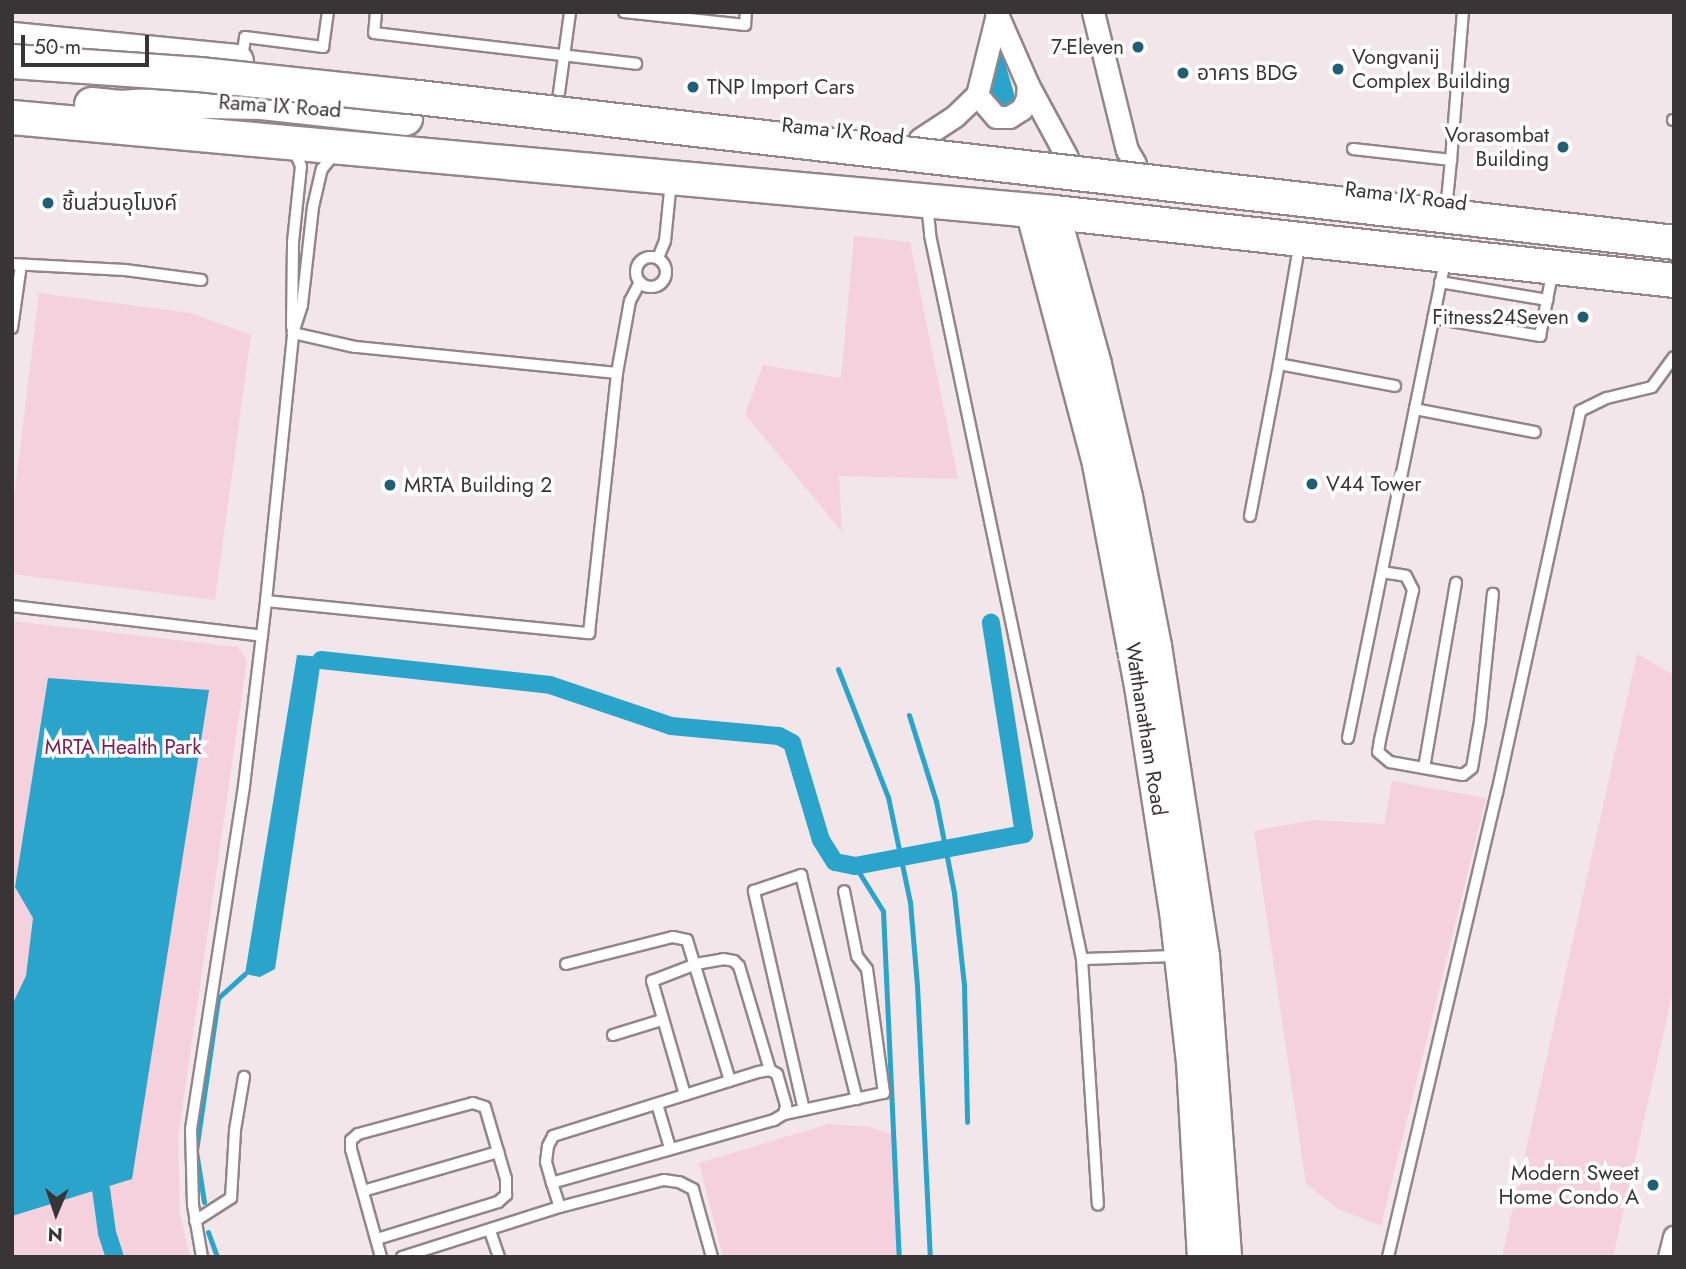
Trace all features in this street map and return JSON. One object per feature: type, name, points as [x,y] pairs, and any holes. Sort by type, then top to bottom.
[{"type":"main road","name":"Rama IX Road","points":[[12,38],[1674,226]]},
{"type":"main road","name":"Rama IX Road","points":[[12,61],[199,74],[409,96],[1674,242]]},
{"type":"main road","name":"Rama IX Road","points":[[12,96],[120,107],[209,101],[261,102],[1674,262]]},
{"type":"main road","points":[[120,107],[498,161]]},
{"type":"main road","name":"Rama IX Road","points":[[12,117],[1043,211],[1301,239],[1443,268],[1554,266],[1674,280]]},
{"type":"main road","points":[[1023,152],[1043,211]]},
{"type":"street","points":[[1093,12],[1127,150],[1135,164]]},
{"type":"street","points":[[997,13],[1028,85],[1068,157]]},
{"type":"street","points":[[920,139],[955,116],[977,95],[997,13]]},
{"type":"street","points":[[977,95],[985,108],[996,117],[1009,117],[1021,109],[1027,98],[1028,85]]},
{"type":"street","name":"Watthanatham Road","points":[[1043,211],[1098,464],[1192,956],[1226,1257]]},
{"type":"street","name":"Watthanatham Road","points":[[1192,956],[1192,1062],[1203,1257]]},
{"type":"street","points":[[1669,1257],[1674,1237]]},
{"type":"lane","points":[[242,62],[245,37],[323,47],[328,12]]},
{"type":"lane","points":[[376,12],[374,33],[636,64]]},
{"type":"lane","points":[[558,100],[570,12]]},
{"type":"lane","points":[[624,12],[745,25],[746,12]]},
{"type":"lane","points":[[1447,200],[1463,12]]},
{"type":"lane","points":[[289,144],[298,154],[301,166],[292,242],[290,312],[293,333]]},
{"type":"lane","points":[[202,1257],[195,1221],[190,1166],[191,1129],[224,921],[262,636],[293,333],[302,305],[313,206],[322,169],[341,148]]},
{"type":"lane","points":[[1353,149],[1451,159]]},
{"type":"lane","points":[[658,258],[665,241],[671,178]]},
{"type":"lane","points":[[927,202],[930,236],[1082,959],[1098,1204]]},
{"type":"lane","points":[[1250,516],[1301,239]]},
{"type":"lane","points":[[649,257],[658,258],[666,270],[662,282],[651,287],[640,282],[636,270],[640,261],[649,257]]},
{"type":"lane","points":[[12,328],[17,264],[125,270],[201,280]]},
{"type":"lane","points":[[1433,318],[1540,336],[1554,266]]},
{"type":"lane","points":[[1348,738],[1443,268],[1547,300]]},
{"type":"lane","points":[[266,601],[589,633],[617,373],[630,300],[640,282]]},
{"type":"lane","points":[[293,333],[355,347],[617,373]]},
{"type":"lane","points":[[1388,1257],[1497,793],[1580,411],[1606,398],[1652,387],[1674,357]]},
{"type":"lane","points":[[1279,364],[1395,386]]},
{"type":"lane","points":[[1415,409],[1535,432]]},
{"type":"lane","points":[[1381,572],[1406,576],[1413,590],[1378,752],[1390,762],[1463,775],[1472,768],[1480,721],[1493,594]]},
{"type":"lane","points":[[1424,768],[1456,583]]},
{"type":"lane","points":[[12,606],[262,636]]},
{"type":"lane","points":[[804,1110],[754,891],[801,874],[857,1099]]},
{"type":"lane","points":[[551,1183],[774,1120],[784,1114],[884,1093],[867,969],[857,957],[844,891]]},
{"type":"lane","points":[[566,964],[681,937],[687,940],[730,1081]]},
{"type":"lane","points":[[1082,959],[1192,956]]},
{"type":"lane","points":[[685,1095],[652,981],[696,964],[734,961],[739,967],[770,1070],[777,1074],[786,1105],[784,1114]]},
{"type":"lane","points":[[613,1035],[662,1020]]},
{"type":"lane","points":[[560,1207],[546,1162],[548,1146],[553,1136],[770,1070]]},
{"type":"lane","points":[[195,1221],[231,1198],[235,1130],[244,1077]]},
{"type":"lane","points":[[377,1238],[498,1202],[506,1195],[506,1179],[485,1107],[473,1102],[358,1134],[351,1140],[351,1149],[382,1257]]},
{"type":"lane","points":[[657,1104],[670,1148]]},
{"type":"lane","points":[[363,1191],[498,1152]]},
{"type":"lane","points":[[402,1257],[560,1207],[664,1180],[679,1182],[693,1189],[712,1257]]},
{"type":"lane","points":[[490,1231],[499,1257]]},
{"type":"green space","points":[[854,236],[910,242],[958,479],[839,476],[842,532],[745,414],[763,365],[841,378]]},
{"type":"green space","points":[[39,293],[191,313],[251,335],[215,600],[12,574],[12,514]]},
{"type":"green space","name":"MRTA Health Park","points":[[12,621],[238,647],[247,660],[178,1138],[180,1214],[190,1257],[12,1257]]},
{"type":"green space","points":[[1637,654],[1674,675],[1674,987],[1613,1257],[1502,1257]]},
{"type":"green space","points":[[1392,781],[1486,798],[1381,1226],[1338,1209],[1306,1184],[1254,831],[1313,820],[1384,824]]},
{"type":"green space","points":[[829,1124],[869,1127],[896,1135],[902,1257],[723,1257],[699,1163]]},
{"type":"water","points":[[1001,49],[1015,97],[1014,104],[1000,110],[990,99],[997,50]]},
{"type":"water","points":[[297,655],[321,660],[275,969],[260,977],[245,974]]},
{"type":"water","name":"MRTA Health Park","points":[[48,678],[209,690],[132,1179],[12,1216],[12,1005],[26,976],[33,918],[15,887]]},
{"type":"waterway","points":[[321,660],[550,685],[671,726],[779,736],[792,743],[821,840],[835,862],[855,866],[1024,834],[991,623]]},
{"type":"waterway","points":[[838,669],[888,797],[910,902],[917,985],[930,1257]]},
{"type":"waterway","points":[[909,715],[936,801],[954,893],[964,985],[967,1122]]},
{"type":"waterway","points":[[855,866],[883,911],[899,1257]]},
{"type":"waterway","points":[[204,1202],[196,1151],[218,998],[245,974]]},
{"type":"waterway","points":[[101,1189],[107,1233],[115,1257]]},
{"type":"waterway","points":[[208,1232],[217,1257]]},
{"type":"place","name":"7-Eleven","points":[[1138,47]]},
{"type":"place","name":"Vongvanij Complex Building","points":[[1338,69]]},
{"type":"place","name":"อาคาร BDG","points":[[1183,73]]},
{"type":"place","name":"TNP Import Cars","points":[[693,87]]},
{"type":"place","name":"Vorasombat Building","points":[[1563,147]]},
{"type":"place","name":"ชิ้นส่วนอุโมงค์","points":[[48,203]]},
{"type":"place","name":"Fitness24Seven","points":[[1583,317]]},
{"type":"place","name":"V44 Tower","points":[[1312,484]]},
{"type":"place","name":"MRTA Building 2","points":[[390,485]]},
{"type":"place","name":"Modern Sweet Home Condo A","points":[[1653,1185]]}]
